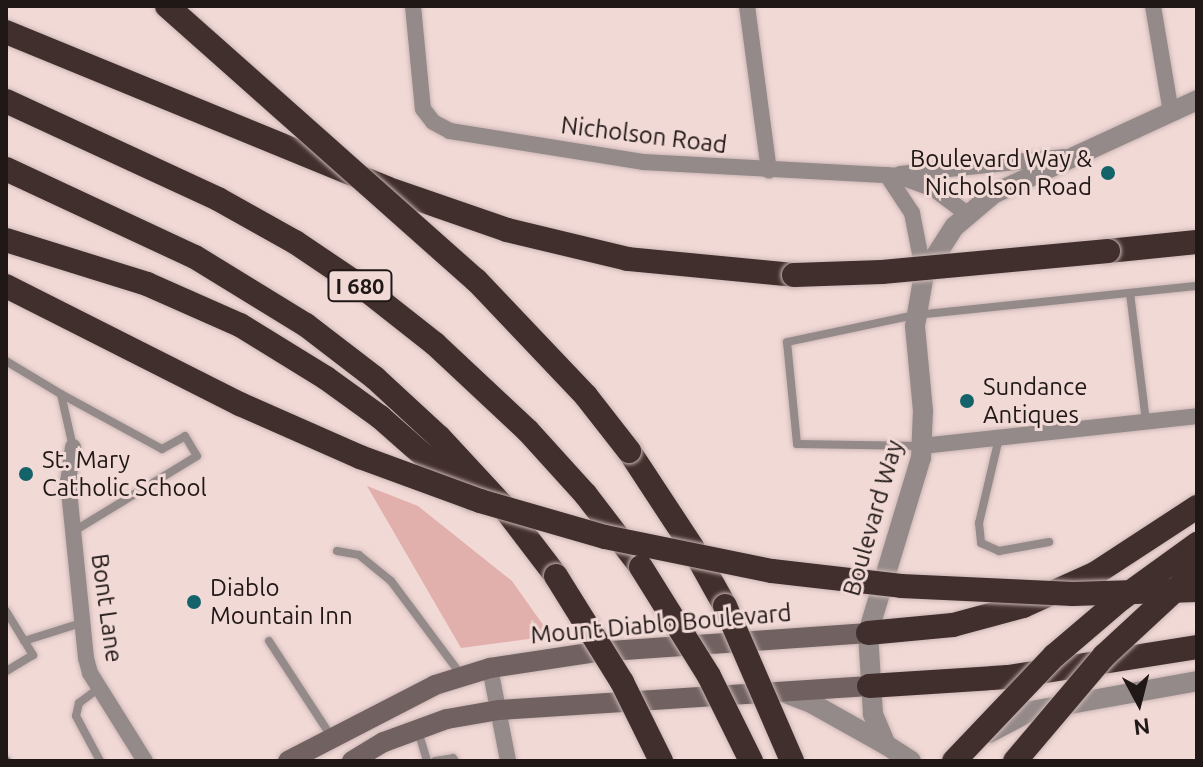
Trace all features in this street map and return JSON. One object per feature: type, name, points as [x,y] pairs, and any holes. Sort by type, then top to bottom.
[{"type":"highway","points":[[167,6],[476,280],[576,386],[629,451],[692,547],[725,606],[792,761]]},
{"type":"highway","points":[[6,32],[386,188],[507,230],[628,259],[794,275],[882,272],[1197,242]]},
{"type":"highway","name":"I 680","points":[[6,101],[218,199],[295,242],[369,292],[435,344],[528,431],[586,495],[641,567],[709,676],[751,761]]},
{"type":"highway","name":"I 680","points":[[6,169],[195,257],[306,325],[375,378],[457,456],[502,505],[556,576],[615,669],[661,761]]},
{"type":"highway","points":[[6,240],[147,284],[218,314],[287,353],[398,431],[556,576]]},
{"type":"highway","points":[[6,286],[240,404],[332,445],[480,501],[605,537],[772,571],[901,586],[1073,594],[1197,590]]},
{"type":"highway","points":[[868,633],[912,632],[977,620],[1049,596],[1117,561],[1197,507]]},
{"type":"highway","points":[[954,761],[1054,656],[1121,599],[1197,544]]},
{"type":"highway","points":[[1015,761],[1104,656],[1197,570]]},
{"type":"highway","points":[[869,686],[1008,677],[1197,647]]},
{"type":"main road","name":"Mount Diablo Boulevard","points":[[288,761],[331,736],[435,685],[490,668],[596,652],[868,633]]},
{"type":"main road","points":[[352,761],[384,742],[447,719],[499,710],[869,686]]},
{"type":"street","name":"Nicholson Road","points":[[413,6],[419,93],[423,109],[433,122],[450,131],[643,162],[769,171],[887,175],[1070,157]]},
{"type":"street","points":[[747,6],[769,171]]},
{"type":"street","points":[[1153,6],[1171,112]]},
{"type":"street","name":"Boulevard Way","points":[[886,745],[873,714],[868,633],[915,481],[922,446],[915,315],[924,274],[946,236],[967,214],[1003,189],[1197,100]]},
{"type":"street","name":"Nicholson Road","points":[[887,175],[934,189],[967,214]]},
{"type":"street","name":"Boulevard Way","points":[[887,175],[912,213],[924,274]]},
{"type":"street","points":[[922,446],[1197,416]]},
{"type":"street","name":"Bont Lane","points":[[73,447],[68,481],[81,623],[90,673],[145,761]]},
{"type":"street","points":[[490,668],[508,761]]},
{"type":"street","points":[[946,761],[1010,720],[1031,711],[1197,681]]},
{"type":"street","points":[[785,693],[813,704],[911,761]]},
{"type":"lane","points":[[922,446],[797,444],[787,342],[915,315],[1197,286]]},
{"type":"lane","points":[[1130,293],[1146,422]]},
{"type":"lane","points":[[6,361],[162,449],[185,436],[197,456],[73,531]]},
{"type":"lane","points":[[61,394],[73,447]]},
{"type":"lane","points":[[999,438],[978,537],[987,548],[999,551],[1049,542]]},
{"type":"lane","points":[[337,551],[359,555],[391,581],[462,677]]},
{"type":"lane","points":[[6,611],[33,655],[6,671]]},
{"type":"lane","points":[[24,641],[81,623]]},
{"type":"lane","points":[[269,641],[331,736]]},
{"type":"lane","points":[[99,688],[79,703],[76,716],[100,761]]},
{"type":"lane","points":[[418,730],[427,761]]},
{"type":"lane","points":[[436,761],[453,758],[455,761]]},
{"type":"shaded area","points":[[367,486],[418,506],[512,581],[551,636],[461,648]]},
{"type":"place","name":"Boulevard Way & Nicholson Road","points":[[1108,173]]},
{"type":"place","name":"Sundance Antiques","points":[[967,401]]},
{"type":"place","name":"St. Mary Catholic School","points":[[26,474]]},
{"type":"place","name":"Diablo Mountain Inn","points":[[194,602]]}]
